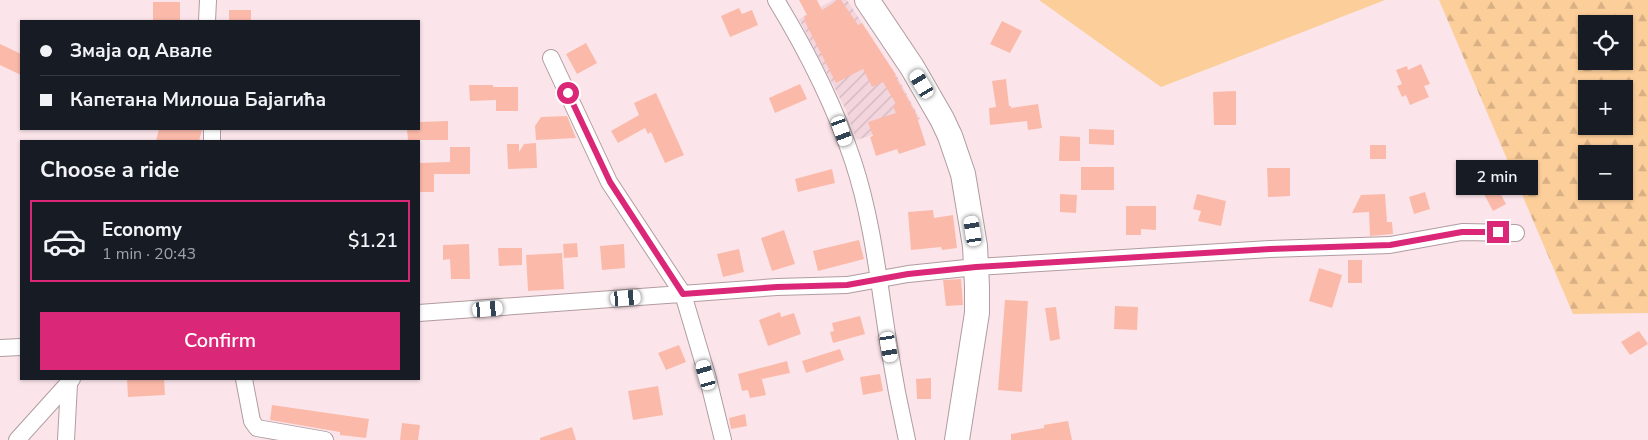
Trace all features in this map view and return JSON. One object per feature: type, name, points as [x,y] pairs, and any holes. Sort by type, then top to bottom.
[{"type":"main road","points":[[867,0],[922,84],[950,136],[965,183],[973,231],[977,313],[957,440]]},
{"type":"street","points":[[207,20],[208,0]]},
{"type":"street","points":[[776,0],[804,47],[854,162],[869,225],[892,366],[907,440]]},
{"type":"street","points":[[551,58],[610,182],[683,294],[723,440]]},
{"type":"street","points":[[420,313],[777,287],[847,285],[908,274],[976,267],[1270,249],[1363,247],[1404,243],[1462,232],[1516,232]]},
{"type":"street","points":[[0,348],[20,347]]},
{"type":"street","points":[[244,380],[252,421],[257,428],[325,440]]},
{"type":"street","points":[[17,440],[70,382]]},
{"type":"street","points":[[66,440],[70,382]]},
{"type":"shaded area","points":[[833,0],[847,0],[898,78],[920,119],[857,140],[846,110],[799,19]]},
{"type":"green space","points":[[1039,0],[1385,0],[1161,87]]},
{"type":"green space","points":[[1439,0],[1648,0],[1648,313],[1573,314]]},
{"type":"building","points":[[799,0],[817,0],[822,10],[841,0],[858,25],[862,23],[896,75],[916,114],[926,145],[899,154],[897,149],[876,156],[870,137],[873,136],[868,122],[896,113],[893,106],[896,104],[883,82],[872,87],[863,69],[836,83],[804,20],[804,16],[807,15]]},
{"type":"building","points":[[153,2],[180,2],[180,20],[153,20]]},
{"type":"building","points":[[739,8],[742,14],[752,10],[758,25],[730,37],[721,16]]},
{"type":"building","points":[[229,10],[251,10],[251,20],[229,20]]},
{"type":"building","points":[[1002,21],[1022,31],[1010,53],[990,44]]},
{"type":"building","points":[[586,43],[597,63],[577,74],[566,54]]},
{"type":"building","points":[[0,44],[20,54],[20,75],[0,65]]},
{"type":"building","points":[[1421,64],[1430,84],[1424,86],[1429,97],[1410,105],[1406,95],[1402,97],[1397,86],[1402,84],[1396,70],[1407,66],[1408,70]]},
{"type":"building","points":[[1006,79],[1009,106],[1011,108],[1038,104],[1042,128],[1028,130],[1027,121],[990,125],[989,108],[996,107],[992,81]]},
{"type":"building","points":[[800,84],[807,99],[775,113],[769,98]]},
{"type":"building","points":[[469,85],[518,87],[518,111],[496,111],[496,100],[470,101]]},
{"type":"building","points":[[1236,91],[1236,125],[1214,125],[1213,92]]},
{"type":"building","points":[[656,93],[684,155],[665,163],[651,132],[648,134],[645,128],[618,143],[611,131],[639,115],[634,103]]},
{"type":"building","points":[[567,116],[576,138],[536,140],[535,126],[541,117]]},
{"type":"building","points":[[448,121],[448,140],[408,140],[407,130],[420,130],[420,122]]},
{"type":"building","points":[[1089,129],[1114,130],[1114,145],[1089,144]]},
{"type":"building","points":[[159,130],[202,130],[199,140],[156,140]]},
{"type":"building","points":[[1060,136],[1080,137],[1080,161],[1059,161]]},
{"type":"building","points":[[536,143],[537,168],[508,169],[507,144],[519,144],[519,152],[524,144]]},
{"type":"building","points":[[1370,145],[1386,145],[1386,159],[1370,159]]},
{"type":"building","points":[[450,147],[470,147],[470,174],[434,174],[434,192],[420,192],[420,163],[450,162]]},
{"type":"building","points":[[1081,167],[1114,167],[1114,190],[1081,190]]},
{"type":"building","points":[[1267,168],[1290,168],[1290,196],[1268,197]]},
{"type":"building","points":[[832,169],[835,183],[798,192],[795,179]]},
{"type":"building","points":[[1497,187],[1506,204],[1493,211],[1484,194]]},
{"type":"building","points":[[1425,192],[1430,209],[1414,214],[1409,197]]},
{"type":"building","points":[[1060,194],[1077,195],[1076,213],[1060,212]]},
{"type":"building","points":[[1197,194],[1226,201],[1221,226],[1198,221],[1201,211],[1193,209]]},
{"type":"building","points":[[1385,194],[1387,222],[1392,222],[1393,234],[1370,236],[1369,212],[1352,213],[1361,195]]},
{"type":"building","points":[[1126,206],[1156,206],[1156,230],[1141,229],[1141,235],[1126,235]]},
{"type":"building","points":[[933,210],[934,218],[953,215],[957,248],[942,250],[941,247],[911,250],[908,212]]},
{"type":"building","points":[[784,230],[795,264],[772,271],[761,238]]},
{"type":"building","points":[[859,240],[864,259],[818,271],[813,251]]},
{"type":"building","points":[[577,243],[578,257],[564,258],[563,244]]},
{"type":"building","points":[[469,244],[470,279],[451,279],[450,259],[443,260],[443,245]]},
{"type":"building","points":[[624,244],[625,268],[602,270],[600,246]]},
{"type":"building","points":[[498,248],[522,248],[522,265],[499,266]]},
{"type":"building","points":[[739,249],[744,272],[723,277],[717,254]]},
{"type":"building","points":[[562,253],[564,289],[528,291],[526,255]]},
{"type":"building","points":[[1348,260],[1362,260],[1362,283],[1348,283]]},
{"type":"building","points":[[1319,268],[1342,275],[1332,308],[1309,301]]},
{"type":"building","points":[[961,279],[963,305],[946,306],[943,280]]},
{"type":"building","points":[[1005,300],[1028,301],[1022,392],[998,390]]},
{"type":"building","points":[[1115,306],[1138,307],[1137,330],[1114,329]]},
{"type":"building","points":[[1056,307],[1060,339],[1050,341],[1045,308]]},
{"type":"building","points":[[780,312],[781,317],[794,313],[801,334],[768,346],[759,320]]},
{"type":"building","points":[[860,316],[865,334],[833,343],[830,332],[834,331],[832,323]]},
{"type":"building","points":[[1639,331],[1648,344],[1630,355],[1621,342]]},
{"type":"building","points":[[679,345],[686,362],[666,370],[658,353]]},
{"type":"building","points":[[840,349],[844,360],[806,373],[802,361]]},
{"type":"building","points":[[787,361],[790,373],[762,379],[761,376],[766,395],[750,398],[748,390],[742,391],[738,374]]},
{"type":"building","points":[[880,374],[883,391],[863,395],[860,377]]},
{"type":"building","points":[[931,378],[931,399],[917,399],[916,379]]},
{"type":"building","points":[[127,380],[164,380],[165,395],[128,397]]},
{"type":"building","points":[[658,386],[663,415],[633,420],[628,391]]},
{"type":"building","points":[[272,405],[369,419],[366,438],[340,435],[340,432],[270,420]]},
{"type":"building","points":[[745,414],[747,426],[731,429],[729,418]]},
{"type":"building","points":[[1068,421],[1072,440],[1011,440],[1011,434]]},
{"type":"building","points":[[402,423],[420,425],[418,440],[400,440]]},
{"type":"building","points":[[572,427],[576,440],[540,440],[540,438]]},
{"type":"route","points":[[568,93],[610,182],[683,294],[777,287],[847,285],[908,274],[976,267],[1115,260],[1270,249],[1390,245],[1462,232],[1498,232]]}]
